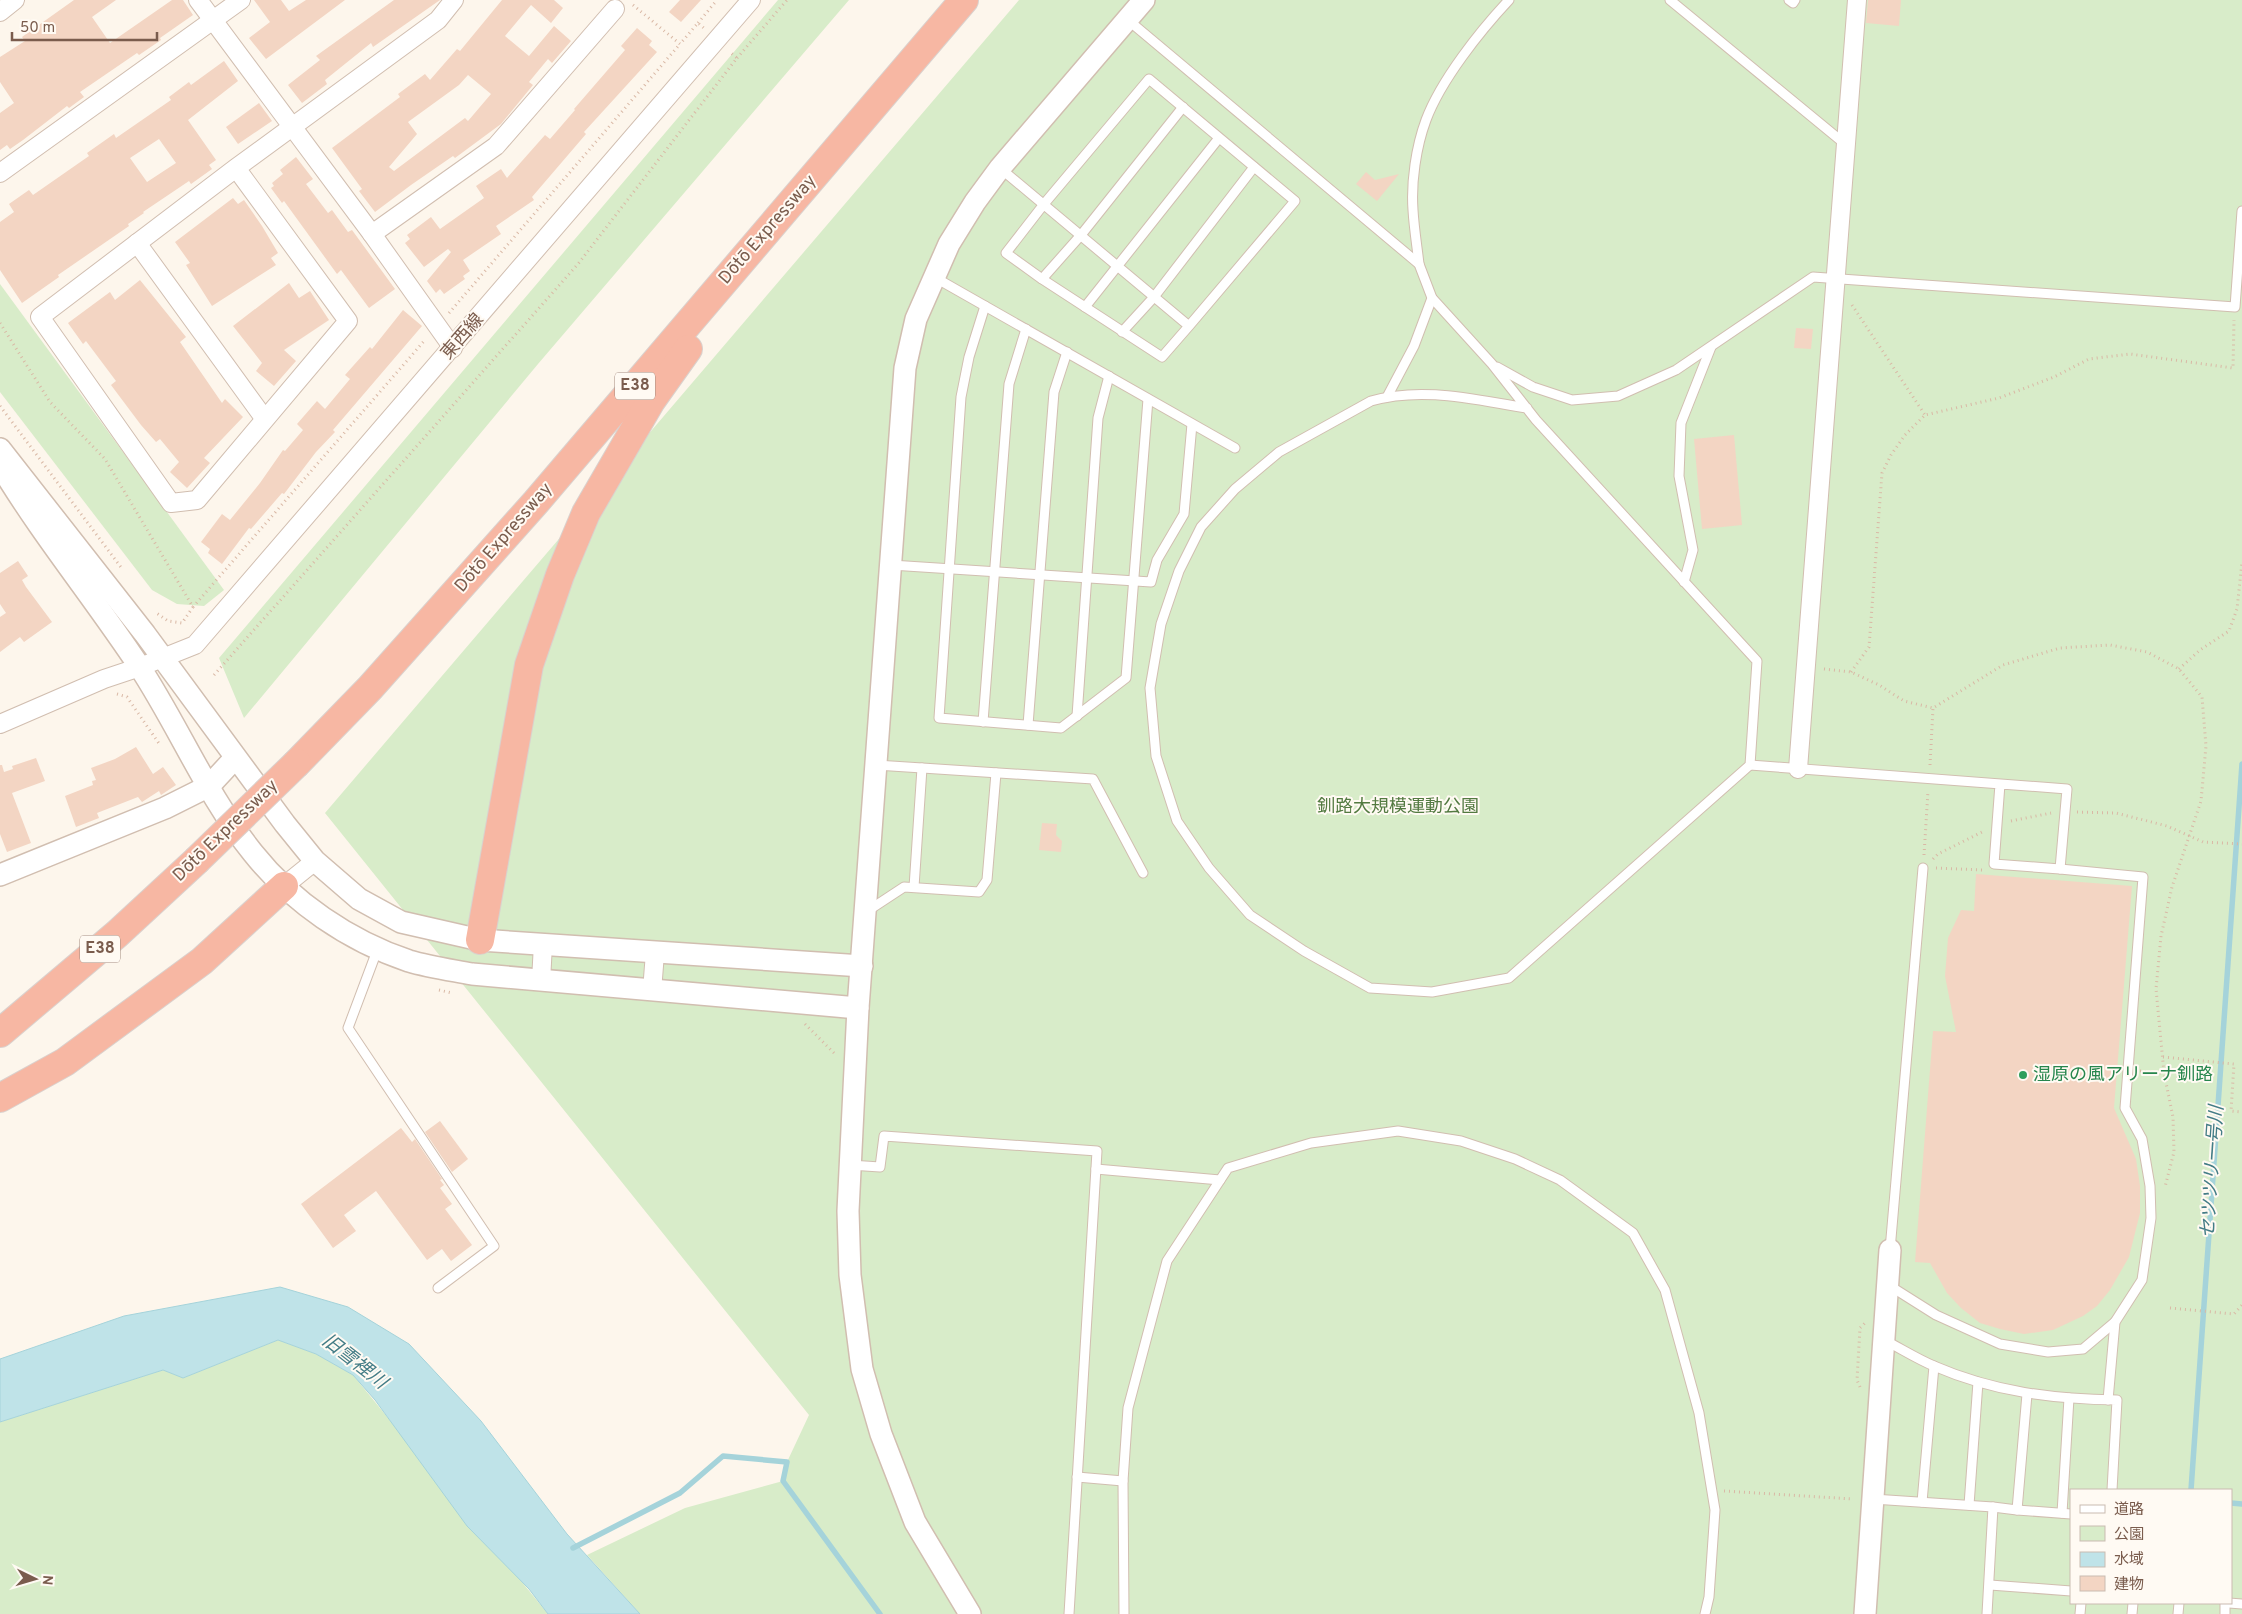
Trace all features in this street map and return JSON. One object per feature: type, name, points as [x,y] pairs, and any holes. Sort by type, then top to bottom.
[{"type":"highway","name":"Dōtō Expressway","points":[[292,757],[523,491],[941,0]]},
{"type":"highway","name":"Dōtō Expressway","points":[[0,1033],[117,934],[192,856],[292,757],[370,688],[448,601],[964,0]]},
{"type":"highway","points":[[480,940],[528,665],[560,575],[586,513],[651,401],[782,214]]},
{"type":"highway","name":"Dōtō Expressway","points":[[0,1018],[192,856]]},
{"type":"highway","points":[[0,1098],[65,1062],[202,961],[284,886]]},
{"type":"street","points":[[0,12],[16,0]]},
{"type":"street","points":[[198,0],[372,234],[453,348]]},
{"type":"street","points":[[0,173],[241,0]]},
{"type":"street","points":[[236,168],[348,321],[264,418],[197,500],[171,503],[40,317],[236,168],[438,20],[454,0]]},
{"type":"street","name":"東西線","points":[[0,724],[104,679],[195,645],[453,348],[751,0]]},
{"type":"street","points":[[970,1614],[915,1522],[881,1434],[862,1369],[850,1274],[848,1211],[858,1008],[905,368],[916,319],[948,244],[1000,168],[1144,0]]},
{"type":"street","points":[[1798,769],[1834,278],[1857,0]]},
{"type":"street","points":[[372,234],[496,146],[621,4]]},
{"type":"street","points":[[137,243],[264,418]]},
{"type":"street","points":[[0,449],[46,505],[163,658],[235,758],[315,861],[359,899],[401,922],[480,940],[862,966]]},
{"type":"street","points":[[0,464],[25,507],[140,667],[209,786],[253,853],[306,906],[343,930],[410,961],[472,974],[858,1008]]},
{"type":"street","points":[[0,875],[166,808],[209,786],[235,758]]},
{"type":"street","points":[[284,886],[315,861]]},
{"type":"street","points":[[472,974],[480,940]]},
{"type":"street","points":[[541,981],[543,944]]},
{"type":"street","points":[[652,991],[655,953]]},
{"type":"street","points":[[1865,1614],[1863,1499],[1883,1340],[1890,1250]]},
{"type":"lane","points":[[1509,0],[1490,20],[1444,84],[1426,120],[1416,165],[1413,209],[1419,264],[1432,298],[1492,364],[1527,408],[1757,661],[1750,765],[1509,978],[1432,992],[1370,988],[1304,950],[1250,915],[1209,868],[1177,821],[1156,756],[1150,688],[1162,624],[1179,571],[1201,527],[1235,490],[1279,452],[1371,401],[1387,397],[1434,393],[1527,408]]},
{"type":"lane","points":[[1670,0],[1845,144]]},
{"type":"lane","points":[[1789,0],[1793,3],[1795,0]]},
{"type":"lane","points":[[1128,20],[1419,264]]},
{"type":"lane","points":[[1149,79],[1220,138],[1295,201],[1162,357],[1042,279],[1006,253],[1044,204],[1149,79]]},
{"type":"lane","points":[[1042,279],[1081,235],[1183,107]]},
{"type":"lane","points":[[1085,307],[1220,138]]},
{"type":"lane","points":[[1122,332],[1154,296],[1254,167]]},
{"type":"lane","points":[[1000,168],[1189,326]]},
{"type":"lane","points":[[1492,364],[1533,387],[1572,400],[1618,396],[1676,370],[1813,277],[2235,307],[2242,211]]},
{"type":"lane","points":[[934,277],[1235,448]]},
{"type":"lane","points":[[1387,397],[1414,346],[1432,298]]},
{"type":"lane","points":[[985,306],[969,356],[961,397],[939,718],[1061,728],[1126,678],[1148,398]]},
{"type":"lane","points":[[983,722],[1009,384],[1026,329]]},
{"type":"lane","points":[[1684,582],[1693,550],[1679,476],[1680,423],[1711,346]]},
{"type":"lane","points":[[1028,725],[1054,392],[1067,352]]},
{"type":"lane","points":[[1077,716],[1085,578],[1098,418],[1109,376]]},
{"type":"lane","points":[[890,565],[1151,582],[1157,560],[1184,514],[1192,424]]},
{"type":"lane","points":[[876,765],[1092,780],[1143,873]]},
{"type":"lane","points":[[1750,765],[2067,790],[2060,869]]},
{"type":"lane","points":[[914,887],[922,768]]},
{"type":"lane","points":[[866,912],[904,887],[979,892],[987,880],[996,773]]},
{"type":"lane","points":[[1887,1285],[1936,1316],[2000,1344],[2048,1352],[2083,1349],[2116,1322],[2142,1280],[2151,1218],[2150,1186],[2142,1139],[2126,1108],[2143,877],[1994,864],[2000,784]]},
{"type":"lane","points":[[1890,1250],[1923,868]]},
{"type":"lane","points":[[378,947],[348,1028],[494,1246],[438,1288]]},
{"type":"lane","points":[[1124,1614],[1123,1481],[1128,1408],[1168,1261],[1228,1168],[1311,1143],[1398,1131],[1461,1141],[1515,1159],[1560,1180],[1633,1234],[1665,1290],[1699,1413],[1716,1510],[1709,1597],[1705,1614]]},
{"type":"lane","points":[[850,1165],[880,1167],[884,1136],[1097,1151],[1070,1614]]},
{"type":"lane","points":[[1096,1169],[1220,1180]]},
{"type":"lane","points":[[2108,1400],[2116,1322]]},
{"type":"lane","points":[[1883,1340],[1934,1366],[1978,1382],[2027,1394],[2117,1400],[2112,1489]]},
{"type":"lane","points":[[1922,1502],[1934,1366]]},
{"type":"lane","points":[[1969,1505],[1978,1382]]},
{"type":"lane","points":[[2017,1510],[2027,1394]]},
{"type":"lane","points":[[1863,1499],[1969,1505],[2066,1514],[2069,1398]]},
{"type":"lane","points":[[1077,1477],[1123,1481]]},
{"type":"lane","points":[[1988,1614],[1994,1508]]},
{"type":"lane","points":[[1990,1585],[2070,1591]]},
{"type":"path","points":[[621,4],[680,44],[717,0]]},
{"type":"path","points":[[214,675],[578,264],[737,58],[787,0]]},
{"type":"path","points":[[698,23],[737,58]]},
{"type":"path","points":[[1834,278],[1925,415]]},
{"type":"path","points":[[1851,672],[1869,647],[1882,473],[1891,455],[1905,435],[1925,415],[1999,398],[2054,377],[2088,359],[2130,354],[2233,368],[2235,307]]},
{"type":"path","points":[[0,324],[50,402],[105,459],[193,607],[182,623],[168,621],[154,611]]},
{"type":"path","points":[[0,406],[124,572]]},
{"type":"path","points":[[2179,669],[2200,650],[2229,631],[2237,609],[2242,562]]},
{"type":"path","points":[[1806,667],[1851,672],[1879,685],[1904,701],[1933,708],[2003,665],[2060,648],[2110,645],[2147,652],[2179,669],[2202,697],[2206,746],[2201,801],[2172,887],[2161,936],[2156,989],[2164,1072],[2173,1117],[2174,1152],[2162,1198],[2151,1218]]},
{"type":"path","points":[[2203,842],[2242,844]]},
{"type":"path","points":[[1923,868],[1985,870],[1994,864]]},
{"type":"path","points":[[798,1018],[837,1057]]},
{"type":"path","points":[[2163,1057],[2234,1064],[2231,1111],[2242,1112]]},
{"type":"path","points":[[2128,1070],[2164,1072]]},
{"type":"path","points":[[2170,1308],[2234,1314],[2242,1305]]},
{"type":"path","points":[[1712,1490],[1863,1499]]},
{"type":"green space","points":[[778,0],[849,0],[538,364],[244,718],[219,658]]},
{"type":"green space","name":"釧路大規模運動公園","points":[[1019,0],[2242,0],[2242,1614],[640,1614],[587,1555],[685,1508],[783,1481],[787,1462],[809,1415],[325,813]]},
{"type":"green space","points":[[0,284],[224,590],[204,606],[177,604],[152,590],[0,392]]},
{"type":"green space","points":[[278,1340],[316,1354],[353,1375],[548,1614],[0,1614],[0,1422],[163,1370],[183,1378]]},
{"type":"water","name":"旧雪裡川","points":[[280,1287],[348,1307],[409,1344],[481,1421],[567,1534],[640,1614],[548,1614],[529,1589],[467,1526],[375,1400],[353,1375],[316,1354],[278,1340],[183,1378],[163,1370],[0,1422],[0,1359],[124,1316]]},
{"type":"building","points":[[74,0],[116,0],[92,17],[110,43],[172,0],[183,0],[193,15],[139,55],[137,53],[80,92],[84,97],[69,108],[67,106],[10,149],[7,145],[0,150],[0,113],[14,103],[0,82],[0,57],[25,41],[22,37]]},
{"type":"building","points":[[254,0],[281,0],[289,11],[306,0],[345,0],[266,59],[249,38],[270,22]]},
{"type":"building","points":[[394,0],[440,0],[373,47],[371,43],[325,80],[327,84],[302,103],[288,85],[320,60],[316,56]]},
{"type":"building","points":[[502,0],[554,0],[563,8],[551,23],[531,5],[505,36],[529,56],[554,26],[571,41],[552,63],[548,59],[529,82],[533,85],[501,124],[455,158],[453,156],[375,212],[359,191],[362,189],[332,148],[400,97],[398,94],[425,74],[430,80],[457,49],[460,51]],"holes":[[[468,75],[491,94],[468,121],[465,118],[394,171],[389,167],[417,134],[408,122],[459,85]]]},
{"type":"building","points":[[680,0],[701,0],[681,22],[669,12]]},
{"type":"building","points":[[1868,0],[1901,0],[1899,26],[1866,23]]},
{"type":"building","points":[[637,28],[652,41],[649,45],[657,52],[584,132],[586,134],[532,197],[534,200],[496,226],[501,234],[463,260],[470,271],[463,276],[465,279],[444,294],[440,289],[436,293],[427,281],[451,252],[448,249],[424,267],[405,243],[410,239],[407,235],[431,217],[440,229],[484,198],[476,186],[501,169],[507,178],[545,135],[550,139],[625,50],[621,46]]},
{"type":"building","points":[[224,61],[238,81],[188,120],[216,160],[209,165],[212,169],[191,184],[189,181],[143,212],[128,224],[129,226],[58,275],[59,277],[22,303],[0,270],[0,222],[14,212],[9,204],[29,190],[33,195],[89,156],[87,153],[114,134],[116,138],[171,100],[169,97],[189,82],[191,85]],"holes":[[[159,139],[176,163],[147,182],[130,158]]]},
{"type":"building","points":[[259,103],[272,121],[238,144],[226,127]]},
{"type":"building","points":[[296,157],[313,179],[306,184],[328,213],[332,210],[348,232],[352,230],[395,289],[369,308],[341,270],[337,274],[284,201],[282,203],[271,188],[274,186],[272,183],[283,174],[280,170]]},
{"type":"building","points":[[1366,172],[1375,180],[1399,174],[1377,201],[1356,184]]},
{"type":"building","points":[[233,198],[238,204],[244,200],[262,226],[278,253],[271,258],[276,265],[212,306],[186,265],[190,263],[175,242]]},
{"type":"building","points":[[140,280],[186,337],[180,342],[222,403],[225,399],[243,417],[204,458],[210,463],[187,488],[170,472],[179,462],[160,439],[156,442],[141,425],[111,385],[116,381],[86,341],[83,344],[68,323],[110,292],[115,300]]},
{"type":"building","points":[[289,283],[299,298],[310,291],[329,320],[284,350],[296,361],[274,386],[256,371],[262,363],[233,326]]},
{"type":"building","points":[[403,310],[422,326],[333,430],[335,432],[316,452],[284,494],[282,493],[251,529],[249,528],[222,564],[208,553],[210,549],[201,542],[222,514],[230,520],[260,483],[283,450],[285,451],[303,430],[297,424],[317,401],[325,409],[350,379],[345,375],[370,347],[372,349]]},
{"type":"building","points":[[1796,328],[1813,329],[1811,349],[1794,348]]},
{"type":"building","points":[[1734,435],[1742,525],[1702,529],[1694,439]]},
{"type":"building","points":[[18,561],[28,576],[22,580],[52,622],[24,642],[20,637],[0,652],[0,617],[6,613],[0,604],[0,573]]},
{"type":"building","points":[[136,747],[153,774],[163,767],[176,785],[161,795],[159,791],[142,802],[138,797],[97,813],[99,818],[76,827],[65,796],[93,785],[92,781],[96,780],[91,768],[115,759]]},
{"type":"building","points":[[36,758],[45,781],[12,793],[31,843],[7,852],[0,834],[0,765],[2,765],[4,772],[13,769],[12,766]]},
{"type":"building","points":[[1042,823],[1057,824],[1056,835],[1062,841],[1061,852],[1039,850]]},
{"type":"building","name":"湿原の風アリーナ釧路","points":[[1976,874],[2132,886],[2114,1108],[2136,1159],[2140,1186],[2140,1213],[2129,1257],[2110,1290],[2097,1306],[2083,1316],[2053,1330],[2024,1334],[1980,1323],[1961,1308],[1947,1293],[1930,1263],[1915,1262],[1933,1031],[1956,1032],[1945,976],[1948,938],[1961,910],[1974,911]]},
{"type":"building","points":[[440,1121],[468,1159],[452,1172],[425,1132]]},
{"type":"building","points":[[401,1128],[412,1142],[415,1139],[442,1179],[440,1180],[444,1185],[440,1188],[452,1204],[445,1209],[472,1245],[451,1261],[442,1249],[427,1260],[376,1191],[344,1215],[356,1231],[333,1248],[301,1204]]},
{"type":"waterway","name":"セツツリ一号川","points":[[2191,1489],[2242,764]]},
{"type":"waterway","name":"セツツリ一号川","points":[[573,1548],[680,1493],[723,1456],[787,1462],[783,1481],[880,1614]]},
{"type":"waterway","name":"セツツリ一号川","points":[[2232,1503],[2242,1504]]},
{"type":"place","name":"湿原の風アリーナ釧路","points":[[2023,1075]]}]
